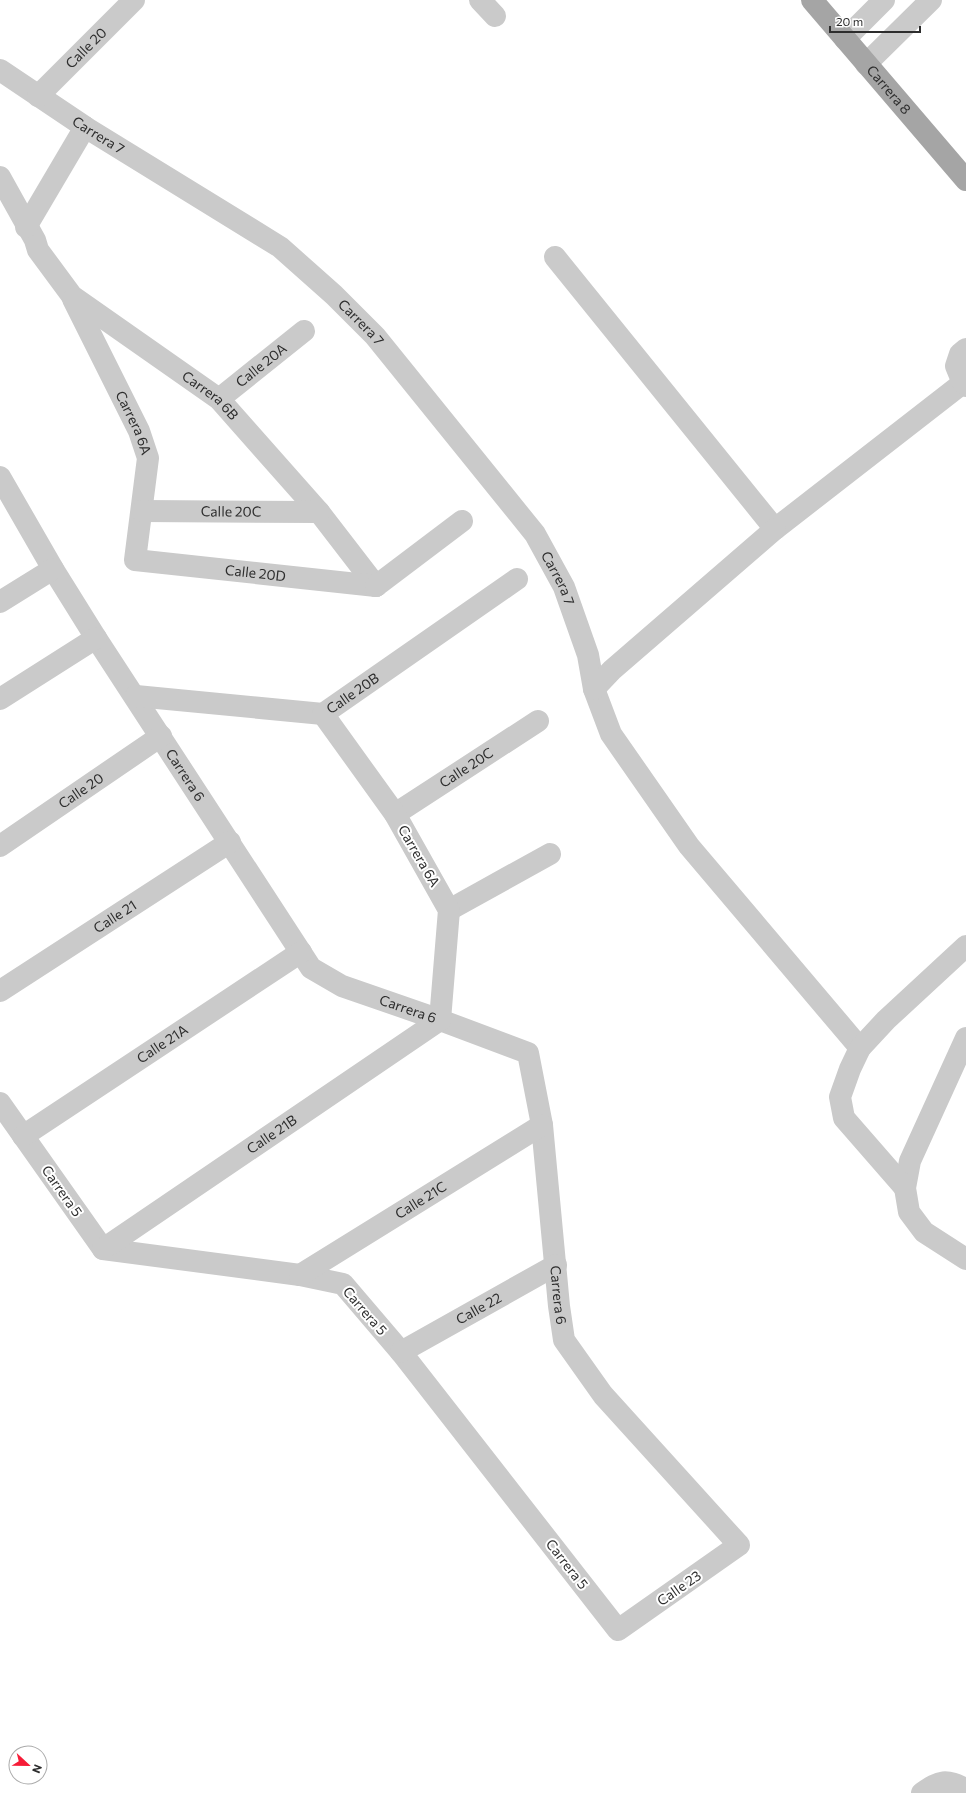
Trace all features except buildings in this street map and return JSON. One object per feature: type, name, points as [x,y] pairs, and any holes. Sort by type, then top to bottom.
[{"type":"main road","name":"Carrera 8","points":[[812,0],[966,180]]},
{"type":"street","name":"Calle 20","points":[[38,96],[134,0]]},
{"type":"street","points":[[480,0],[495,16]]},
{"type":"street","points":[[844,39],[884,0]]},
{"type":"street","points":[[866,64],[931,0]]},
{"type":"street","name":"Carrera 7","points":[[0,70],[85,127],[280,247],[334,295],[375,336],[535,534],[564,588],[588,655],[594,689],[611,734],[689,846],[860,1048]]},
{"type":"street","points":[[26,227],[85,127]]},
{"type":"street","name":"Carrera 6B","points":[[0,177],[26,227],[35,240],[38,250],[72,296],[219,399],[319,512],[376,586]]},
{"type":"street","points":[[555,257],[775,528]]},
{"type":"street","name":"Carrera 6A","points":[[72,296],[139,431],[148,458],[135,560]]},
{"type":"street","name":"Calle 20A","points":[[219,399],[304,331]]},
{"type":"street","points":[[594,689],[612,670],[775,528],[965,384],[956,366],[960,354],[966,349]]},
{"type":"street","name":"Carrera 6","points":[[0,477],[53,569],[96,638],[136,696],[311,968],[342,986],[440,1020],[528,1053],[542,1125],[559,1306],[564,1340],[603,1396],[739,1545]]},
{"type":"street","name":"Calle 20C","points":[[142,512],[319,512]]},
{"type":"street","points":[[376,586],[462,522]]},
{"type":"street","name":"Calle 20D","points":[[135,560],[376,586]]},
{"type":"street","points":[[0,602],[53,569]]},
{"type":"street","name":"Calle 20B","points":[[136,696],[323,714],[517,579]]},
{"type":"street","points":[[0,699],[96,638]]},
{"type":"street","name":"Carrera 6A","points":[[323,714],[395,814],[449,910]]},
{"type":"street","name":"Calle 20C","points":[[395,814],[538,721]]},
{"type":"street","name":"Calle 20","points":[[0,846],[161,736]]},
{"type":"street","name":"Calle 21","points":[[0,991],[230,842]]},
{"type":"street","points":[[440,1020],[449,910],[550,854]]},
{"type":"street","points":[[905,1188],[844,1118],[840,1097],[850,1069],[860,1048],[886,1020],[966,946]]},
{"type":"street","name":"Calle 21A","points":[[23,1136],[301,952]]},
{"type":"street","name":"Calle 21B","points":[[103,1249],[440,1020]]},
{"type":"street","points":[[966,1038],[910,1161],[905,1188],[909,1212],[924,1232],[966,1259]]},
{"type":"street","name":"Carrera 5","points":[[0,1103],[103,1249],[300,1275],[343,1284],[401,1352],[618,1630]]},
{"type":"street","name":"Calle 21C","points":[[300,1275],[542,1125]]},
{"type":"street","name":"Calle 22","points":[[401,1352],[556,1265]]},
{"type":"street","name":"Calle 23","points":[[618,1630],[739,1545]]},
{"type":"street","points":[[922,1793],[937,1783],[951,1782],[966,1789]]}]
